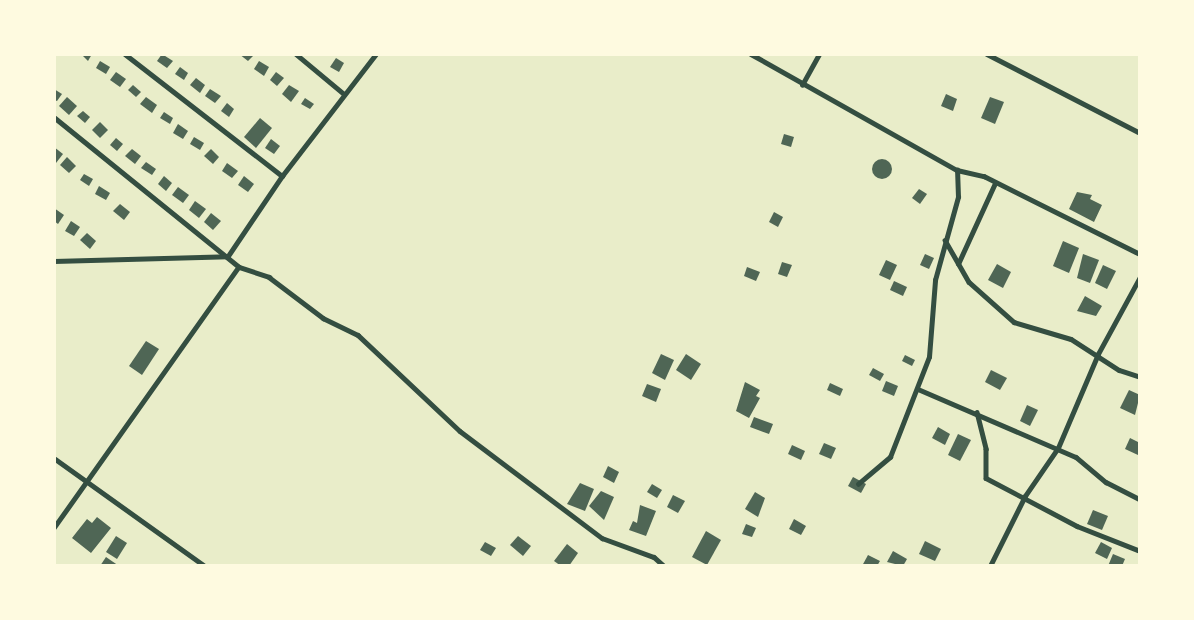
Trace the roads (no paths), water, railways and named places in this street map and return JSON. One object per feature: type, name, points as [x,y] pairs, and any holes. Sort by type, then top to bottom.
[{"type":"street","points":[[125,54],[282,176]]},
{"type":"street","points":[[296,54],[345,94]]},
{"type":"street","points":[[228,256],[282,176],[376,54]]},
{"type":"street","points":[[751,54],[802,85],[931,152],[957,170],[995,183],[1140,254]]},
{"type":"street","points":[[802,85],[818,54]]},
{"type":"street","points":[[987,54],[1140,133]]},
{"type":"street","points":[[54,117],[239,267],[269,277],[323,318],[358,335],[460,431],[602,538],[654,557],[664,566]]},
{"type":"street","points":[[858,484],[890,457],[918,389],[933,343],[935,280],[959,187],[957,170]]},
{"type":"street","points":[[958,264],[995,183]]},
{"type":"street","points":[[945,239],[969,282],[1014,322],[1071,339],[1140,377]]},
{"type":"street","points":[[54,261],[228,256]]},
{"type":"street","points":[[54,528],[239,267]]},
{"type":"street","points":[[990,566],[1025,496],[1058,448],[1098,354],[1140,276]]},
{"type":"street","points":[[918,389],[976,411],[1058,448],[1140,499]]},
{"type":"street","points":[[976,411],[986,449],[986,478],[1025,496],[1077,526],[1140,551]]},
{"type":"street","points":[[54,458],[90,480],[205,566]]}]
